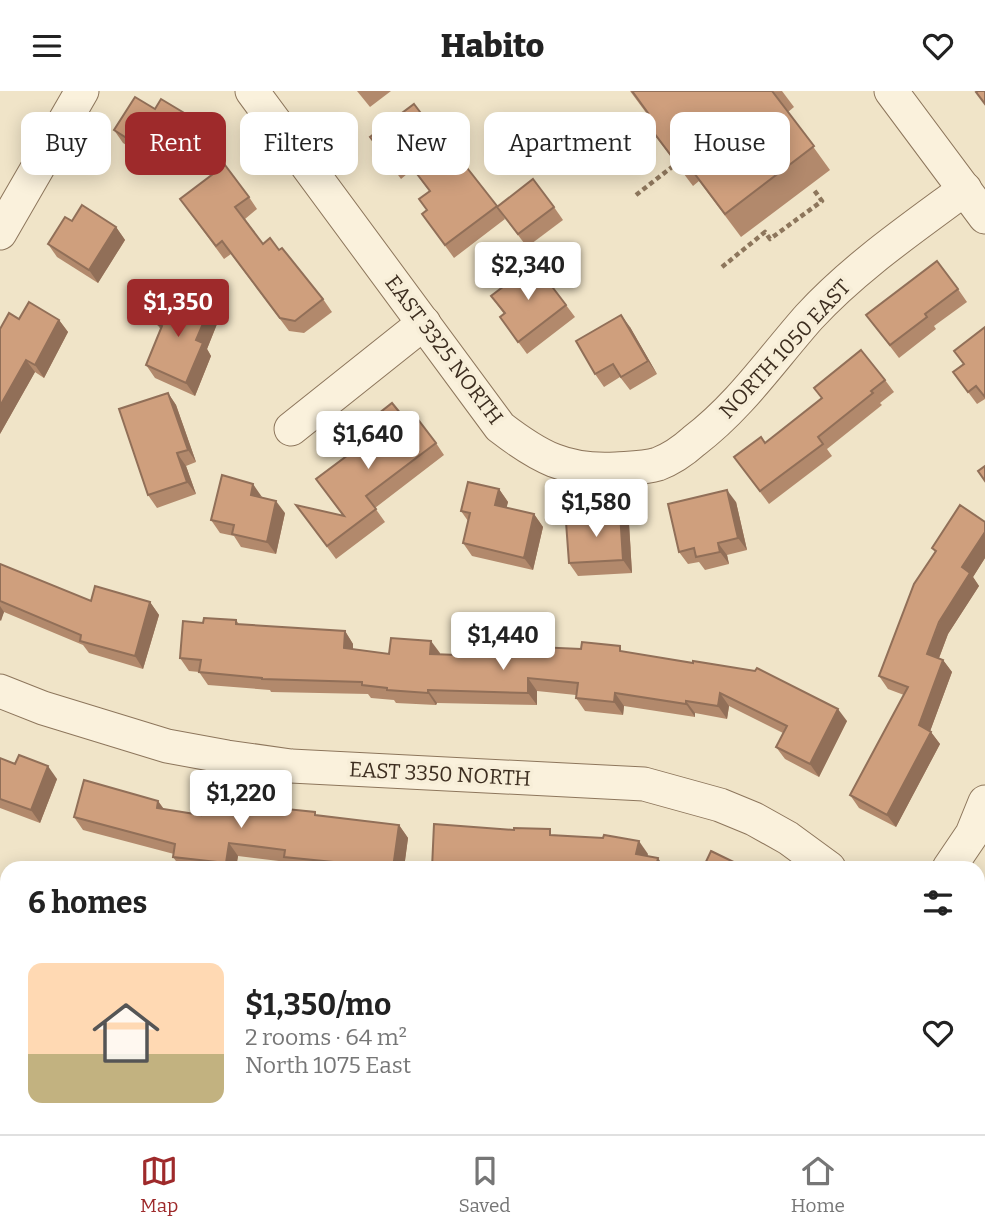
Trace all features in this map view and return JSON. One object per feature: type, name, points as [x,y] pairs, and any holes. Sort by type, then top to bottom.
[{"type":"street","points":[[0,233],[82,91]]},
{"type":"street","name":"EAST 3325 NORTH","points":[[252,91],[500,427],[527,447],[558,463],[598,470],[659,463],[706,432]]},
{"type":"street","points":[[891,91],[985,217]]},
{"type":"street","name":"NORTH 1050 EAST","points":[[706,432],[757,382],[810,317],[863,266],[965,189]]},
{"type":"street","points":[[291,429],[424,323]]},
{"type":"street","name":"EAST 3350 NORTH","points":[[0,691],[43,708],[155,742],[227,757],[291,766],[644,784],[720,805],[754,818],[819,861]]},
{"type":"street","points":[[953,861],[972,834],[985,802]]},
{"type":"path","points":[[636,195],[670,168]]},
{"type":"path","points":[[722,267],[765,232],[770,239],[822,201],[814,190]]},
{"type":"building","points":[[632,91],[772,91],[788,112],[670,112],[670,154],[656,136],[656,112],[647,112]]},
{"type":"building","points":[[985,91],[985,104],[976,92]]},
{"type":"building","points":[[135,97],[155,109],[161,99],[183,112],[125,112]]},
{"type":"building","points":[[414,104],[420,112],[403,112]]},
{"type":"building","points":[[125,113],[125,137],[114,130]]},
{"type":"building","points":[[790,115],[814,146],[790,164]]},
{"type":"building","points":[[226,166],[249,197],[235,207],[263,244],[270,238],[279,250],[282,248],[323,299],[295,321],[280,318],[222,241],[216,246],[180,199],[212,175],[226,175]]},
{"type":"building","points":[[470,172],[497,206],[445,245],[422,214],[427,210],[419,199],[430,191],[418,175],[470,175]]},
{"type":"building","points":[[696,175],[776,175],[725,214]]},
{"type":"building","points":[[533,179],[554,207],[518,234],[497,207]]},
{"type":"building","points":[[82,205],[116,227],[89,270],[48,244],[65,217],[72,221]]},
{"type":"building","points":[[937,261],[958,289],[890,345],[866,315]]},
{"type":"building","points":[[534,263],[566,305],[518,342],[500,317],[505,313],[491,296]]},
{"type":"building","points":[[169,295],[208,312],[196,340],[203,343],[186,383],[146,365],[162,326],[157,324]]},
{"type":"building","points":[[29,302],[59,320],[35,365],[26,360],[0,406],[0,329],[9,313],[19,319]]},
{"type":"building","points":[[621,315],[648,361],[621,377],[613,364],[595,374],[576,341]]},
{"type":"building","points":[[985,327],[985,397],[976,386],[968,392],[953,372],[964,364],[954,351]]},
{"type":"building","points":[[861,350],[885,380],[871,391],[873,393],[818,437],[823,444],[760,491],[734,457],[761,437],[765,443],[822,398],[814,388]]},
{"type":"building","points":[[168,393],[188,450],[177,453],[187,482],[148,495],[119,409]]},
{"type":"building","points":[[392,403],[405,419],[413,413],[436,443],[366,496],[376,509],[327,546],[296,505],[344,516],[316,479],[368,440],[359,429]]},
{"type":"building","points":[[985,466],[985,481],[978,471]]},
{"type":"building","points":[[222,475],[253,484],[251,495],[276,501],[267,542],[232,534],[234,525],[211,520]]},
{"type":"building","points":[[468,482],[499,489],[495,505],[534,514],[524,558],[463,543],[470,513],[461,511]]},
{"type":"building","points":[[727,490],[738,538],[718,543],[720,552],[696,557],[694,548],[679,552],[668,504]]},
{"type":"building","points":[[960,505],[985,522],[985,532],[962,567],[970,573],[939,622],[927,654],[943,660],[919,725],[931,732],[887,815],[850,795],[908,687],[879,676],[914,584],[936,551],[932,548]]},
{"type":"building","points":[[620,512],[623,560],[569,563],[566,522],[589,521],[589,514]]},
{"type":"building","points":[[0,564],[91,601],[95,586],[150,602],[135,656],[80,641],[81,635],[0,601]]},
{"type":"building","points":[[204,618],[236,620],[236,624],[345,631],[344,648],[389,654],[391,638],[431,641],[430,654],[488,656],[488,645],[581,649],[582,642],[620,646],[620,651],[693,663],[755,671],[757,668],[838,709],[810,764],[776,747],[787,726],[720,693],[718,706],[615,693],[614,702],[576,698],[578,683],[528,678],[528,693],[428,690],[428,693],[387,690],[362,685],[362,682],[262,679],[199,672],[201,660],[180,658],[183,621],[203,623]]},
{"type":"building","points":[[19,755],[48,766],[31,810],[0,799],[0,758],[15,764]]},
{"type":"building","points":[[84,780],[158,801],[157,808],[201,815],[203,803],[264,814],[287,815],[287,809],[399,825],[394,861],[324,861],[284,857],[285,850],[229,843],[226,861],[208,861],[173,857],[175,844],[74,817]]},
{"type":"building","points":[[434,824],[514,830],[550,829],[550,835],[603,838],[604,835],[639,841],[636,854],[658,858],[657,861],[432,861]]},
{"type":"building","points":[[711,851],[732,861],[706,861]]}]
